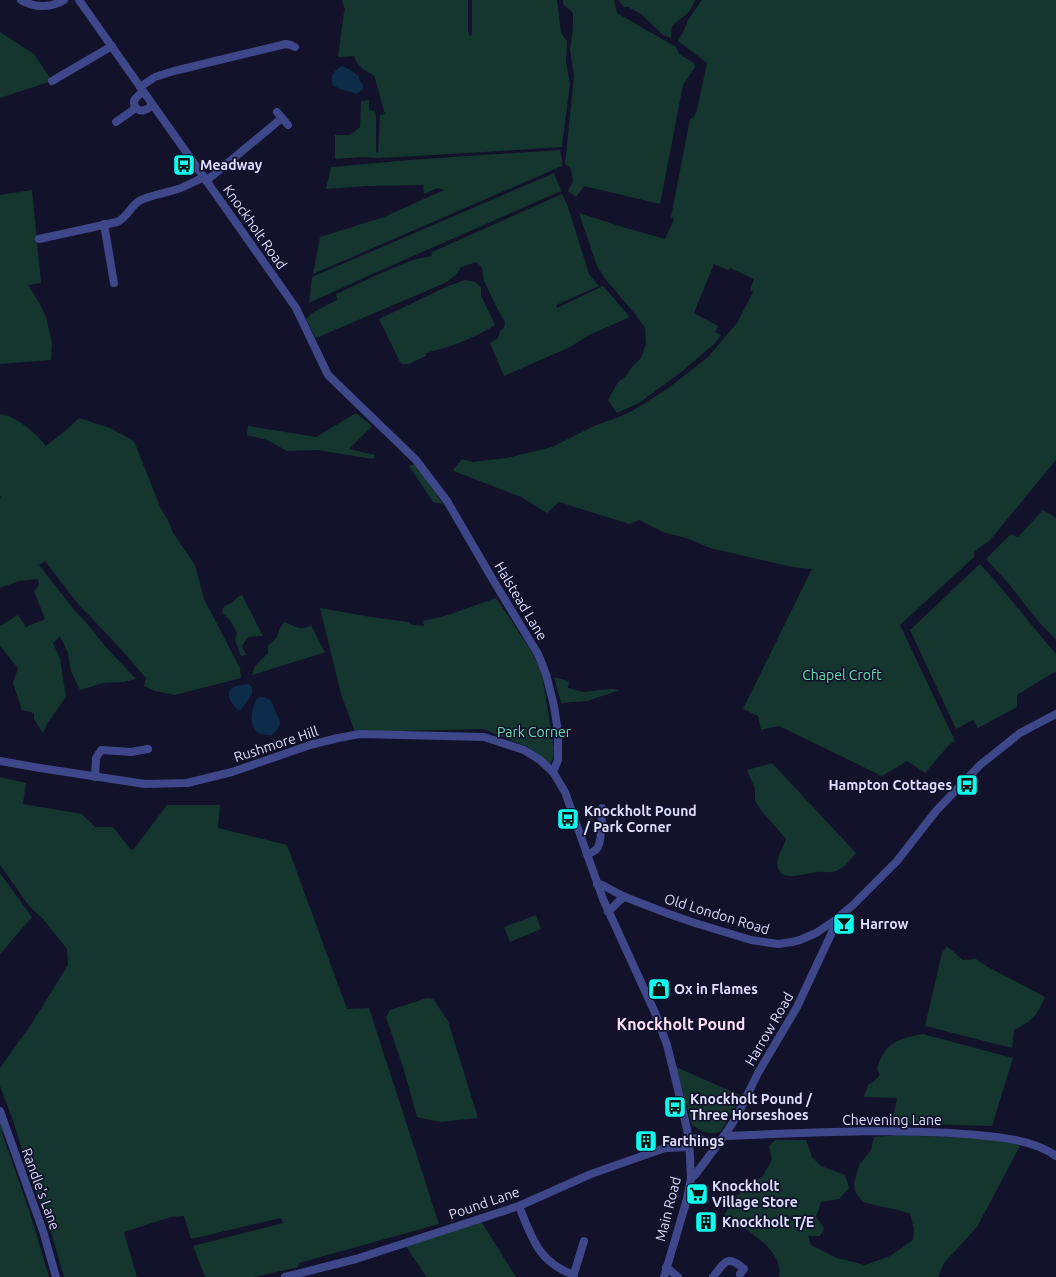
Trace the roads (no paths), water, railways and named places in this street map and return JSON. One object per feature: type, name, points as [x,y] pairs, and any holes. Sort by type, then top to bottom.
[{"type":"street","points":[[21,0],[33,6],[43,6],[59,3],[64,0]]},
{"type":"street","name":"Knockholt Road","points":[[79,0],[296,308],[328,375],[416,460]]},
{"type":"street","points":[[152,105],[144,111],[136,108],[134,104],[141,89],[161,75],[203,63],[286,44],[291,44],[295,47]]},
{"type":"street","points":[[52,81],[112,46]]},
{"type":"street","points":[[116,122],[136,108]]},
{"type":"street","points":[[39,239],[122,220],[135,205],[145,198],[180,189],[205,179],[282,118]]},
{"type":"street","points":[[104,224],[114,282]]},
{"type":"street","name":"Halstead Lane","points":[[416,460],[447,500],[538,654],[546,674],[554,706],[558,732],[558,760],[553,772]]},
{"type":"street","name":"Old London Road","points":[[597,884],[695,923],[759,942],[784,944],[800,940],[816,933],[834,921],[852,905],[892,866],[930,818],[980,765],[1020,733],[1056,714]]},
{"type":"street","name":"Rushmore Hill","points":[[0,761],[145,784],[187,783],[232,772],[310,745],[360,734],[484,737],[524,750],[540,760],[553,772],[565,792],[608,912]]},
{"type":"street","points":[[95,777],[96,758],[101,750],[131,752],[148,749]]},
{"type":"street","points":[[587,854],[598,848],[602,808]]},
{"type":"street","points":[[608,912],[625,896]]},
{"type":"street","name":"Main Road","points":[[608,912],[647,995],[663,1035],[672,1066],[689,1142],[691,1178],[664,1277]]},
{"type":"street","name":"Harrow Road","points":[[691,1178],[695,1175],[724,1136],[795,1011],[835,925],[834,921]]},
{"type":"street","points":[[816,933],[827,942]]},
{"type":"street","name":"Randle's Lane","points":[[0,1111],[43,1231],[56,1277]]},
{"type":"street","name":"Chevening Lane","points":[[724,1136],[880,1131],[995,1136],[1032,1144],[1056,1156]]},
{"type":"street","name":"Pound Lane","points":[[285,1277],[356,1259],[519,1206],[591,1174],[665,1148],[702,1139],[716,1146]]},
{"type":"street","points":[[519,1206],[533,1240],[540,1251],[549,1261],[561,1270],[573,1276],[584,1245]]},
{"type":"street","points":[[713,1277],[722,1266],[727,1262],[732,1261],[736,1262],[744,1269],[740,1274]]},
{"type":"street","points":[[666,1267],[678,1277]]},
{"type":"water","points":[[342,66],[359,76],[363,89],[357,94],[332,85],[333,74]]},
{"type":"water","points":[[249,684],[252,688],[252,694],[241,710],[238,709],[233,705],[230,699],[230,690],[236,686]]},
{"type":"water","points":[[262,697],[269,699],[272,702],[280,722],[279,727],[272,735],[264,735],[259,733],[253,726],[252,711],[257,698]]},
{"type":"place","name":"Meadway","points":[[184,165]]},
{"type":"place","name":"Hampton Cottages","points":[[967,785]]},
{"type":"place","name":"Knockholt Pound / Park Corner","points":[[568,819]]},
{"type":"place","name":"Harrow","points":[[844,924]]},
{"type":"place","name":"Ox in Flames","points":[[659,989]]},
{"type":"place","name":"Knockholt Pound / Three Horseshoes","points":[[675,1107]]},
{"type":"place","name":"Farthings","points":[[646,1141]]},
{"type":"place","name":"Knockholt Village Store","points":[[697,1194]]},
{"type":"place","name":"Knockholt T/E","points":[[706,1222]]},
{"type":"district","name":"Knockholt Pound","points":[[681,1024]]},
{"type":"park label","name":"Chapel Croft","points":[[842,675]]},
{"type":"park label","name":"Park Corner","points":[[534,732]]}]
